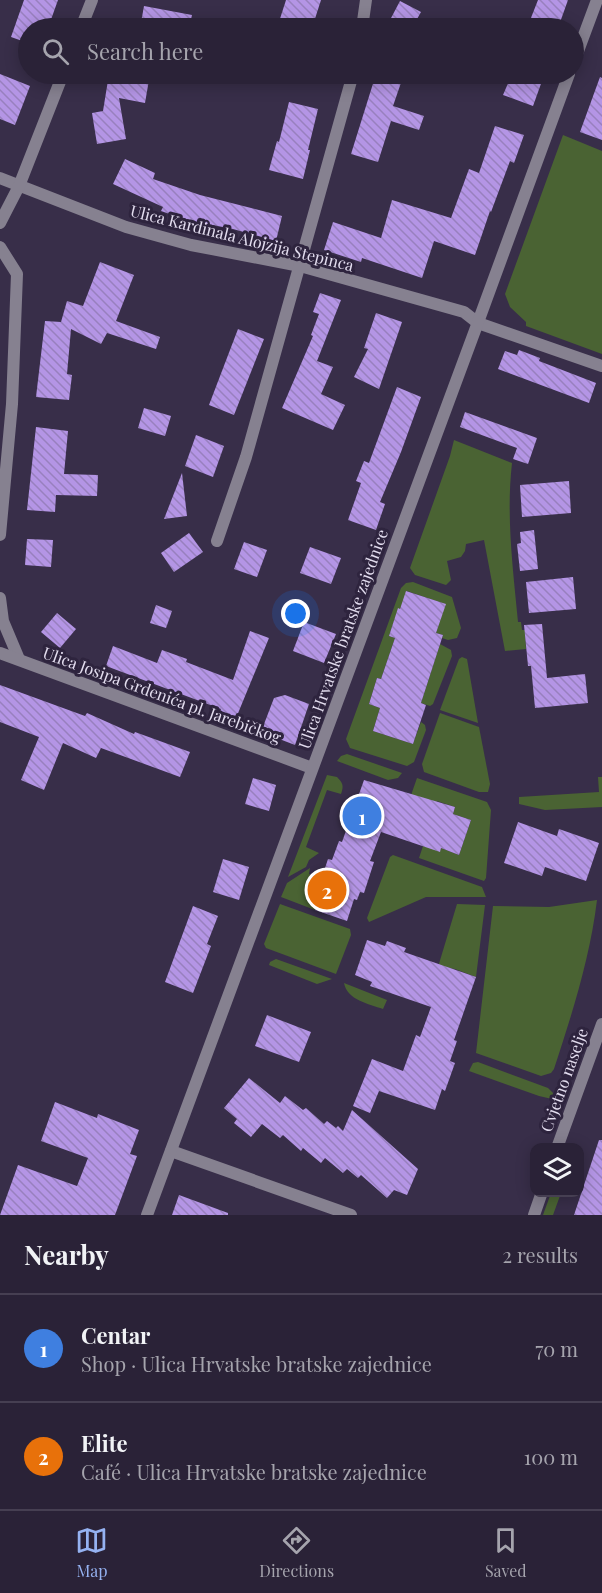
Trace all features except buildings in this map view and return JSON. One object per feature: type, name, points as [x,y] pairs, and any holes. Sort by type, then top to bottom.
[{"type":"street","points":[[85,18],[92,0]]},
{"type":"street","points":[[363,18],[366,0]]},
{"type":"street","points":[[584,34],[597,0]]},
{"type":"street","points":[[0,223],[19,186],[59,84]]},
{"type":"street","points":[[217,541],[246,457],[350,84]]},
{"type":"street","name":"Ulica Hrvatske bratske zajednice","points":[[147,1215],[565,84]]},
{"type":"street","name":"Ulica Kardinala Alojzija Stepinca","points":[[0,178],[126,228],[191,245],[300,266],[464,312],[478,322],[602,366]]},
{"type":"street","points":[[0,247],[17,274],[12,404],[0,535]]},
{"type":"street","points":[[0,598],[3,621],[19,659]]},
{"type":"street","name":"Ulica Josipa Grdenića pl. Jarebičkog","points":[[0,653],[312,768]]},
{"type":"street","name":"Cvjetno naselje","points":[[559,1143],[602,1023]]},
{"type":"street","points":[[171,1151],[351,1215]]},
{"type":"street","points":[[534,1215],[540,1197]]},
{"type":"green space","points":[[563,135],[602,151],[602,354],[526,326],[526,322],[510,307],[505,294]]},
{"type":"green space","points":[[454,440],[512,463],[510,523],[512,562],[518,622],[521,622],[522,630],[525,630],[526,649],[505,651],[484,540],[466,544],[461,557],[447,561],[451,580],[446,585],[415,575],[410,568]]},
{"type":"green space","points":[[413,582],[452,597],[461,628],[457,638],[448,640],[442,638],[443,635],[436,633],[445,604],[407,591],[398,609],[389,636],[395,638],[381,679],[377,678],[369,704],[380,708],[373,731],[413,744],[421,722],[425,725],[426,730],[414,762],[407,766],[350,748],[346,739],[401,588],[406,583]]},
{"type":"green space","points":[[440,644],[451,650],[452,656],[433,704],[430,706],[421,703]]},
{"type":"green space","points":[[462,657],[467,659],[478,723],[440,710],[459,659]]},
{"type":"green space","points":[[440,713],[479,727],[490,784],[488,792],[479,792],[424,772],[422,764]]},
{"type":"green space","points":[[347,754],[402,773],[398,778],[388,780],[337,761],[341,756]]},
{"type":"green space","points":[[327,775],[337,777],[342,783],[342,789],[341,794],[327,790],[306,847],[319,853],[309,860],[306,867],[288,877]]},
{"type":"green space","points":[[598,777],[602,777],[602,807],[545,810],[519,804],[519,797],[599,792]]},
{"type":"green space","points":[[417,778],[487,802],[491,810],[484,881],[419,858],[423,846],[440,851],[441,848],[459,855],[471,820],[453,814],[455,807],[437,801],[436,805],[410,798]]},
{"type":"green space","points":[[393,855],[482,887],[486,897],[426,897],[369,922],[367,918],[390,857]]},
{"type":"green space","points":[[310,868],[309,874],[322,879],[315,910],[281,897],[287,883]]},
{"type":"green space","points":[[597,900],[580,986],[551,1073],[541,1076],[476,1053],[493,906],[549,907]]},
{"type":"green space","points":[[280,904],[350,929],[351,935],[336,974],[266,948],[264,944]]},
{"type":"green space","points":[[457,904],[485,905],[476,977],[455,969],[438,967]]},
{"type":"green space","points":[[276,959],[332,979],[317,984],[269,965]]},
{"type":"green space","points":[[344,983],[387,1000],[383,1009],[349,994]]},
{"type":"green space","points":[[478,1062],[548,1088],[553,1093],[552,1099],[469,1071],[473,1063]]},
{"type":"green space","points":[[550,1197],[560,1197],[553,1215],[543,1215]]},
{"type":"place","name":"Centar","points":[[362,816]]},
{"type":"place","name":"Elite","points":[[327,890]]}]
